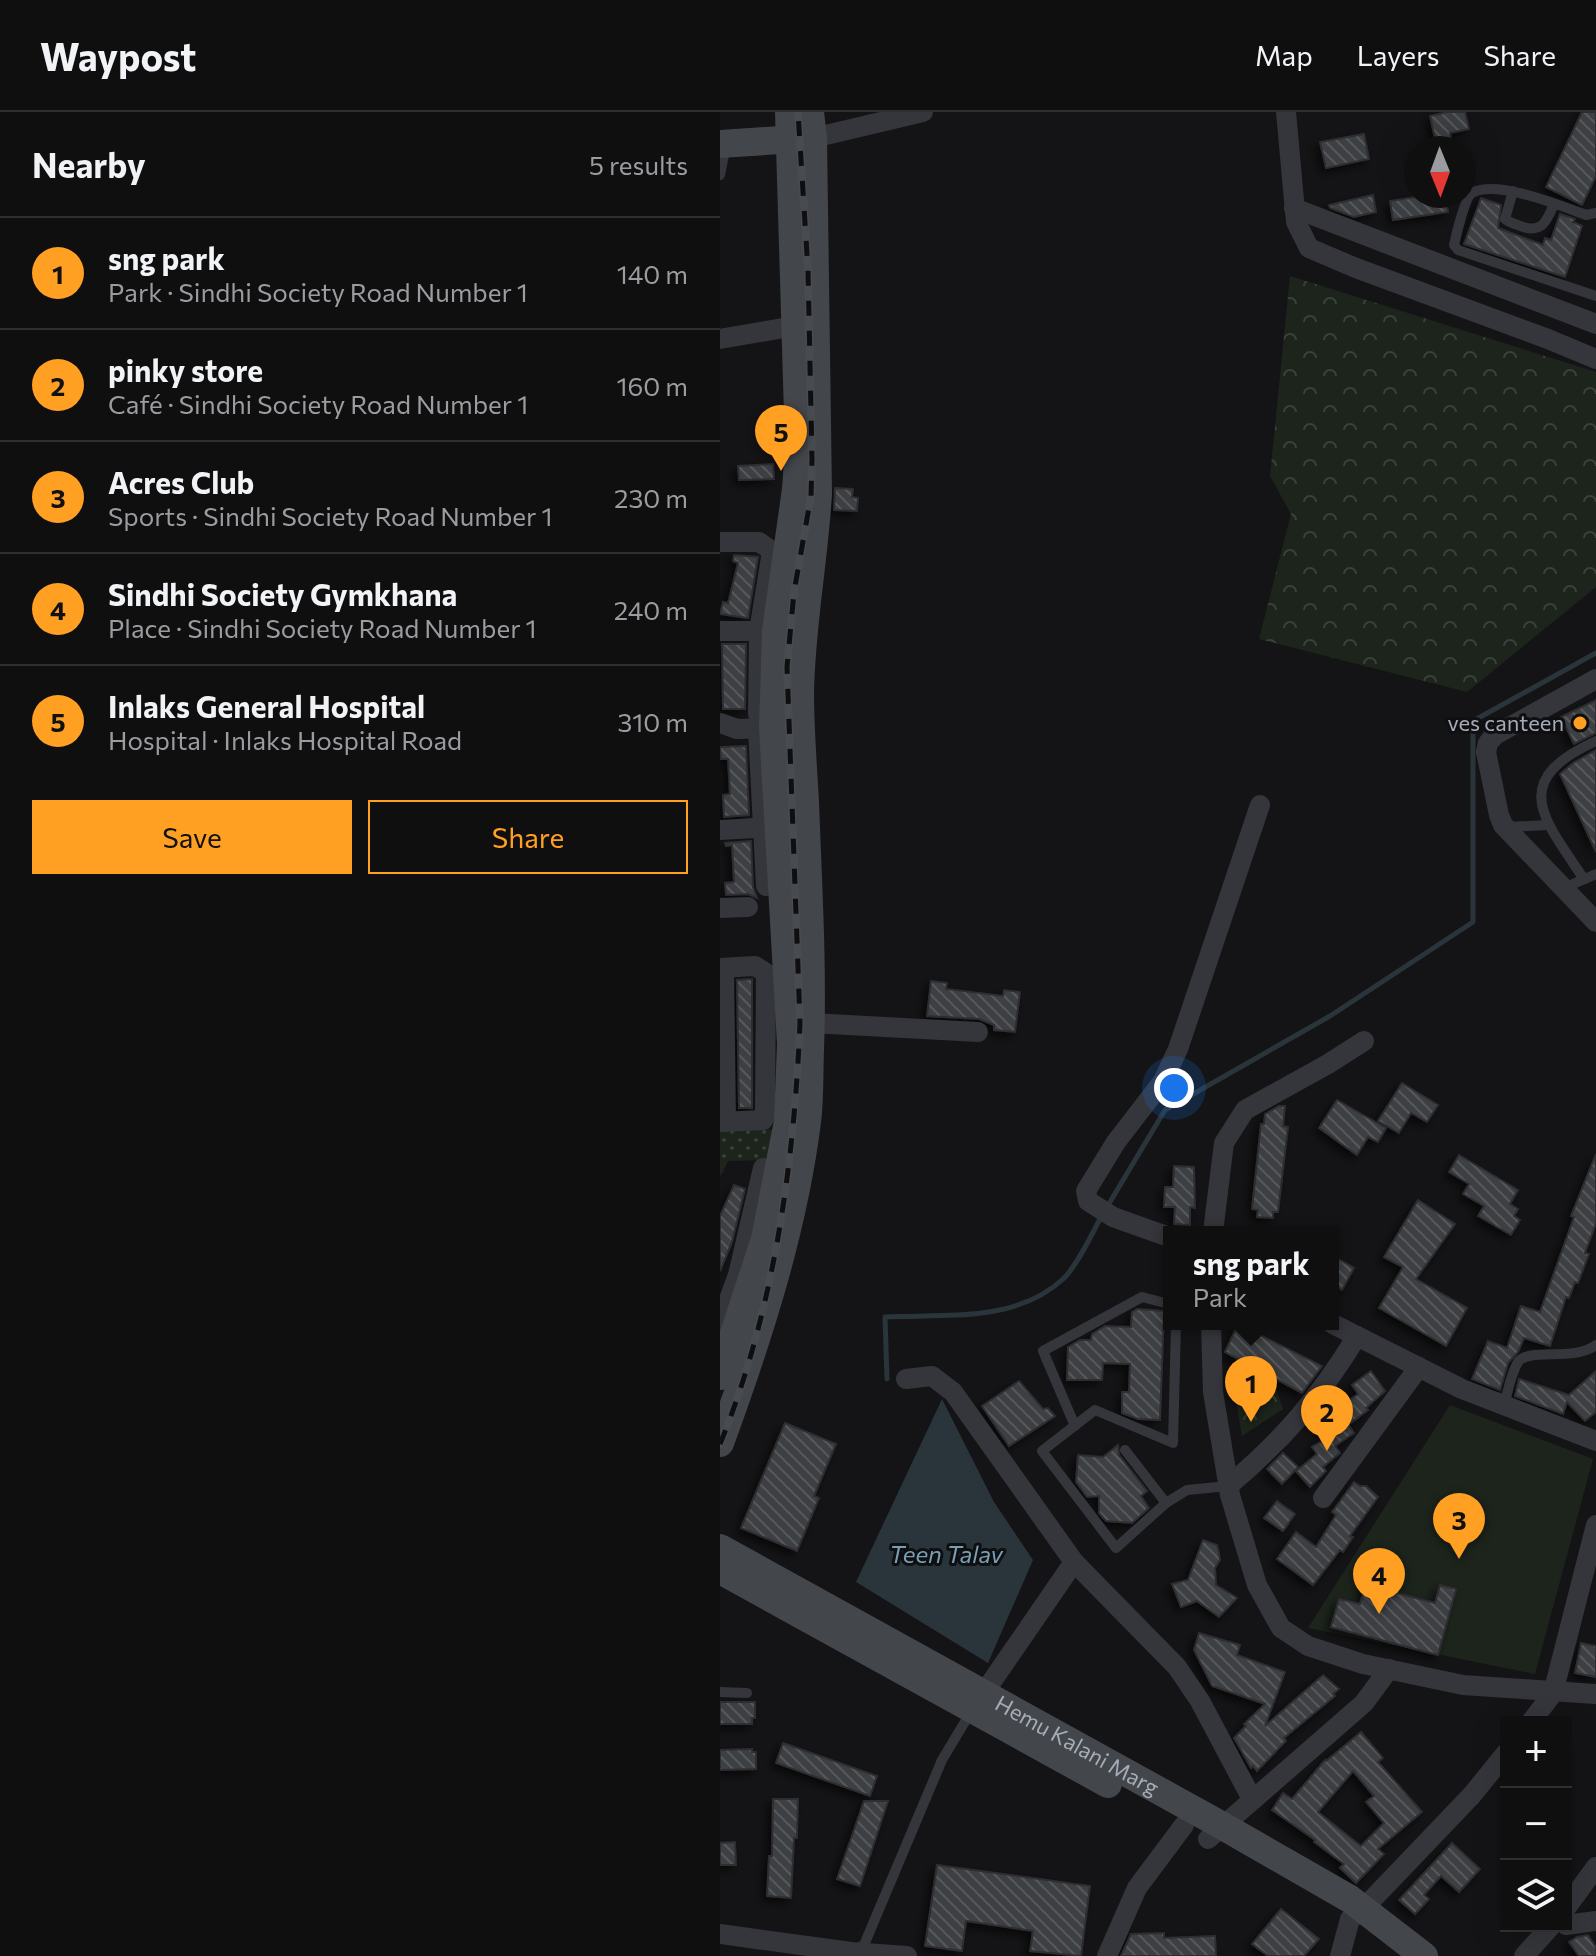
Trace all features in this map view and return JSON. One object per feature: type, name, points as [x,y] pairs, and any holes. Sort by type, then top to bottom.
[{"type":"main road","points":[[720,1443],[746,1277],[768,1186],[807,1120],[811,1023],[770,827],[777,721],[803,631],[816,532],[807,489],[801,125],[723,144]]},
{"type":"main road","points":[[786,894],[777,721],[768,631],[807,489]]},
{"type":"main road","points":[[793,1145],[778,1045],[798,953]]},
{"type":"main road","points":[[720,1376],[736,1336]]},
{"type":"main road","name":"Hemu Kalani Marg","points":[[720,1548],[978,1702],[1357,1914],[1424,1956]]},
{"type":"main road","points":[[720,1570],[734,1584],[978,1702],[1204,1830]]},
{"type":"main road","points":[[1357,1914],[1401,1956]]},
{"type":"street","points":[[801,125],[923,112]]},
{"type":"street","points":[[1286,112],[1296,222],[1309,248],[1596,359]]},
{"type":"street","points":[[1294,208],[1596,324]]},
{"type":"street","points":[[720,339],[804,324]]},
{"type":"street","points":[[720,542],[759,542],[772,551],[768,631],[720,631]]},
{"type":"street","points":[[1596,679],[1495,735],[1488,743],[1486,752],[1499,815],[1505,827],[1564,888],[1587,893],[1596,922]]},
{"type":"street","points":[[720,723],[736,715],[777,721]]},
{"type":"street","points":[[1163,1235],[1113,1217],[1088,1201],[1088,1185],[1116,1142],[1163,1081],[1178,1049],[1260,805]]},
{"type":"street","points":[[720,830],[770,827]]},
{"type":"street","points":[[720,908],[748,907]]},
{"type":"street","points":[[755,966],[766,973],[778,1045],[765,1116],[759,1122],[723,1122],[722,968],[755,966]]},
{"type":"street","points":[[811,1023],[978,1032]]},
{"type":"street","points":[[1214,1226],[1224,1143],[1245,1110],[1364,1041]]},
{"type":"street","points":[[1339,1327],[1504,1405],[1596,1441]]},
{"type":"street","points":[[1211,1330],[1213,1392],[1228,1486],[1257,1585],[1281,1628],[1308,1646],[1389,1669],[1463,1685],[1596,1694]]},
{"type":"street","points":[[1228,1486],[1279,1440],[1312,1404],[1357,1336]]},
{"type":"street","points":[[1323,1498],[1419,1367]]},
{"type":"street","points":[[906,1379],[932,1376],[953,1392],[1074,1562],[1177,1667],[1200,1701],[1252,1799]]},
{"type":"street","points":[[1536,1716],[1553,1693],[1596,1525]]},
{"type":"street","points":[[978,1702],[1074,1562]]},
{"type":"street","points":[[1107,1956],[1137,1888],[1204,1830],[1252,1799],[1364,1703],[1389,1669]]},
{"type":"street","points":[[1340,1956],[1357,1914],[1472,1795],[1500,1760]]},
{"type":"street","points":[[1572,1900],[1596,1867]]},
{"type":"street","points":[[1572,1924],[1596,1921]]},
{"type":"street","points":[[1524,1956],[1546,1932]]},
{"type":"street","points":[[720,1934],[851,1952],[907,1956]]},
{"type":"lane","points":[[720,175],[723,144]]},
{"type":"lane","points":[[1513,191],[1505,219],[1530,229],[1540,228],[1546,222],[1554,204]]},
{"type":"lane","points":[[1596,213],[1586,215],[1513,191],[1472,193],[1454,240],[1456,248],[1596,296]]},
{"type":"lane","points":[[1587,893],[1548,825],[1541,801],[1542,784],[1547,774],[1574,751],[1596,741]]},
{"type":"lane","points":[[1505,827],[1548,825]]},
{"type":"lane","points":[[1587,893],[1596,874]]},
{"type":"lane","points":[[1075,1426],[1043,1351],[1142,1297],[1163,1302]]},
{"type":"lane","points":[[1176,1330],[1173,1443],[1095,1410],[1042,1451],[1116,1548],[1166,1503],[1187,1490],[1228,1486]]},
{"type":"lane","points":[[1504,1405],[1518,1362],[1527,1356],[1581,1353],[1596,1345]]},
{"type":"lane","points":[[1125,1450],[1166,1503]]},
{"type":"lane","points":[[720,1692],[747,1693]]},
{"type":"lane","points":[[851,1952],[864,1945],[942,1760],[978,1702]]},
{"type":"green space","points":[[1290,276],[1596,372],[1596,587],[1467,692],[1259,639],[1291,514],[1270,476]]},
{"type":"green space","points":[[778,1129],[770,1160],[728,1161],[720,1177],[720,1131]]},
{"type":"green space","points":[[1233,1382],[1274,1383],[1283,1409],[1242,1436]]},
{"type":"green space","points":[[1450,1405],[1593,1459],[1535,1674],[1308,1628]]},
{"type":"water","name":"Teen Talav","points":[[942,1399],[994,1502],[1033,1560],[988,1663],[856,1582]]},
{"type":"building","points":[[1465,112],[1469,129],[1450,133],[1450,136],[1434,136],[1430,116]]},
{"type":"building","points":[[1582,112],[1596,112],[1596,176],[1582,205],[1546,187]]},
{"type":"building","points":[[1364,134],[1369,159],[1326,168],[1320,142]]},
{"type":"building","points":[[1373,195],[1376,212],[1354,217],[1329,205]]},
{"type":"building","points":[[1481,198],[1501,205],[1498,228],[1543,245],[1545,238],[1551,240],[1560,214],[1575,219],[1573,222],[1582,226],[1565,277],[1464,244]]},
{"type":"building","points":[[1404,199],[1404,208],[1447,208],[1448,212],[1393,220],[1390,201]]},
{"type":"building","points":[[773,464],[774,479],[739,480],[738,466]]},
{"type":"building","points":[[835,488],[853,489],[852,497],[858,498],[857,511],[834,510]]},
{"type":"building","points":[[734,555],[758,557],[748,618],[720,614],[723,602],[728,603],[738,563],[733,561]]},
{"type":"building","points":[[722,644],[746,644],[745,709],[723,709]]},
{"type":"building","name":"ves canteen","points":[[1596,700],[1596,733],[1574,744],[1561,717]]},
{"type":"building","points":[[746,746],[749,815],[724,817],[723,795],[730,794],[728,759],[721,759],[720,747]]},
{"type":"building","points":[[1596,750],[1596,852],[1560,774]]},
{"type":"building","points":[[751,841],[753,887],[757,898],[748,894],[726,895],[725,883],[734,882],[732,845],[726,846],[725,843]]},
{"type":"building","points":[[752,979],[752,1108],[739,1108],[737,980]]},
{"type":"building","points":[[931,981],[947,983],[946,989],[1003,996],[1004,990],[1020,992],[1015,1032],[994,1030],[994,1025],[979,1019],[927,1016]]},
{"type":"building","points":[[1402,1083],[1438,1105],[1427,1122],[1411,1113],[1399,1133],[1378,1121]]},
{"type":"building","points":[[1337,1100],[1386,1128],[1378,1142],[1368,1137],[1357,1155],[1319,1128]]},
{"type":"building","points":[[1285,1106],[1283,1126],[1288,1127],[1278,1212],[1273,1212],[1273,1218],[1257,1217],[1258,1210],[1252,1209],[1261,1124],[1264,1124],[1265,1114]]},
{"type":"building","points":[[1596,1154],[1596,1223],[1585,1253],[1589,1254],[1578,1283],[1575,1282],[1569,1298],[1566,1297],[1550,1346],[1524,1338],[1518,1352],[1508,1363],[1500,1390],[1472,1379],[1488,1341],[1507,1348],[1521,1306],[1540,1312],[1574,1217],[1571,1216]]},
{"type":"building","points":[[1459,1155],[1518,1190],[1510,1204],[1518,1209],[1514,1216],[1520,1220],[1511,1235],[1478,1216],[1484,1206],[1463,1194],[1469,1184],[1449,1172]]},
{"type":"building","points":[[1174,1166],[1194,1167],[1195,1208],[1190,1207],[1190,1225],[1174,1224],[1175,1207],[1164,1207],[1165,1187],[1173,1187]]},
{"type":"building","points":[[734,1185],[745,1189],[732,1242],[720,1271],[720,1216]]},
{"type":"building","points":[[1418,1200],[1455,1224],[1416,1279],[1467,1308],[1446,1346],[1379,1308],[1403,1267],[1384,1257]]},
{"type":"building","points":[[1339,1259],[1354,1268],[1342,1290],[1339,1288]]},
{"type":"building","points":[[1137,1309],[1163,1311],[1160,1420],[1138,1419],[1122,1413],[1122,1392],[1129,1392],[1130,1364],[1103,1363],[1102,1380],[1067,1380],[1068,1347],[1080,1340],[1091,1340],[1092,1334],[1105,1326],[1131,1327],[1132,1312]]},
{"type":"building","points":[[1235,1330],[1250,1330],[1322,1366],[1302,1393],[1225,1352]]},
{"type":"building","points":[[1371,1371],[1385,1391],[1351,1423],[1339,1407],[1358,1394],[1352,1385]]},
{"type":"building","points":[[1596,1371],[1596,1412],[1585,1421],[1567,1402],[1563,1414],[1515,1396],[1519,1379],[1569,1395]]},
{"type":"building","points":[[1019,1381],[1043,1409],[1048,1408],[1055,1416],[1009,1446],[982,1406]]},
{"type":"building","points":[[1343,1416],[1354,1433],[1335,1446],[1340,1453],[1323,1467],[1326,1471],[1310,1487],[1296,1471],[1317,1454],[1312,1447],[1331,1435],[1326,1427]]},
{"type":"building","points":[[785,1423],[836,1444],[814,1496],[819,1498],[797,1551],[741,1528]]},
{"type":"building","points":[[1118,1445],[1119,1455],[1147,1491],[1141,1496],[1149,1508],[1132,1523],[1106,1521],[1099,1513],[1099,1496],[1087,1497],[1076,1482],[1078,1455],[1103,1457]]},
{"type":"building","points":[[1283,1453],[1298,1467],[1282,1484],[1267,1469]]},
{"type":"building","points":[[1354,1482],[1366,1486],[1378,1497],[1350,1536],[1353,1537],[1343,1552],[1340,1550],[1313,1585],[1277,1559],[1296,1532],[1316,1547],[1336,1515],[1332,1512]]},
{"type":"building","points":[[1277,1501],[1295,1514],[1283,1531],[1264,1518]]},
{"type":"building","points":[[1203,1540],[1217,1545],[1220,1560],[1215,1568],[1216,1585],[1237,1598],[1219,1617],[1197,1601],[1181,1607],[1172,1584],[1188,1580]]},
{"type":"building","points":[[1380,1575],[1393,1578],[1390,1588],[1398,1590],[1397,1593],[1435,1603],[1440,1585],[1456,1589],[1438,1655],[1331,1627],[1339,1599],[1360,1604],[1366,1582],[1378,1585]]},
{"type":"building","points":[[1199,1633],[1240,1645],[1237,1655],[1285,1672],[1265,1726],[1323,1675],[1339,1689],[1333,1694],[1335,1696],[1284,1738],[1286,1741],[1257,1771],[1253,1766],[1251,1768],[1234,1738],[1265,1704],[1212,1686],[1194,1650]]},
{"type":"building","points":[[1581,1643],[1596,1646],[1596,1677],[1575,1673]]},
{"type":"building","points":[[720,1702],[755,1702],[752,1724],[720,1724]]},
{"type":"building","points":[[1361,1732],[1383,1758],[1378,1762],[1422,1812],[1378,1849],[1384,1854],[1356,1883],[1340,1868],[1344,1864],[1272,1810],[1283,1793],[1292,1799],[1326,1761]],"holes":[[[1353,1771],[1374,1796],[1366,1802],[1384,1823],[1361,1846],[1318,1812]]]},
{"type":"building","points":[[783,1743],[877,1776],[870,1796],[776,1763]]},
{"type":"building","points":[[752,1749],[756,1752],[756,1769],[720,1770],[720,1750]]},
{"type":"building","points":[[773,1799],[798,1799],[791,1898],[767,1896],[769,1856],[772,1856]]},
{"type":"building","points":[[864,1801],[888,1801],[860,1886],[837,1879]]},
{"type":"building","points":[[735,1842],[736,1865],[720,1865],[720,1843]]},
{"type":"building","points":[[1452,1843],[1480,1869],[1459,1892],[1441,1876],[1424,1895],[1429,1899],[1415,1914],[1399,1900]]},
{"type":"building","points":[[937,1865],[1090,1886],[1081,1956],[1030,1951],[1033,1931],[966,1921],[962,1951],[925,1946]]},
{"type":"building","points":[[1281,1909],[1319,1939],[1304,1956],[1268,1956],[1252,1944]]},
{"type":"building","points":[[1164,1933],[1164,1938],[1215,1936],[1216,1956],[1121,1956],[1131,1934]]},
{"type":"building","points":[[1588,1935],[1596,1947],[1596,1956],[1579,1956],[1569,1942]]},
{"type":"waterway","points":[[1107,1207],[1165,1110],[1330,1016],[1473,922],[1473,721],[1596,653]]},
{"type":"waterway","points":[[887,1379],[885,1317],[978,1313],[1024,1303],[1044,1293],[1068,1274],[1102,1215]]},
{"type":"railway","points":[[720,1444],[739,1394],[767,1290],[786,1184],[797,1076],[800,1023],[787,667],[794,592],[811,496],[812,459],[808,270],[798,112]]},
{"type":"place","name":"Inlaks General Hospital","points":[[781,471]]},
{"type":"place","name":"ves canteen","points":[[1580,723]]},
{"type":"place","name":"sng park","points":[[1251,1422]]},
{"type":"place","name":"pinky store","points":[[1327,1451]]},
{"type":"place","name":"Acres Club","points":[[1459,1559]]},
{"type":"place","name":"Sindhi Society Gymkhana","points":[[1379,1614]]}]
